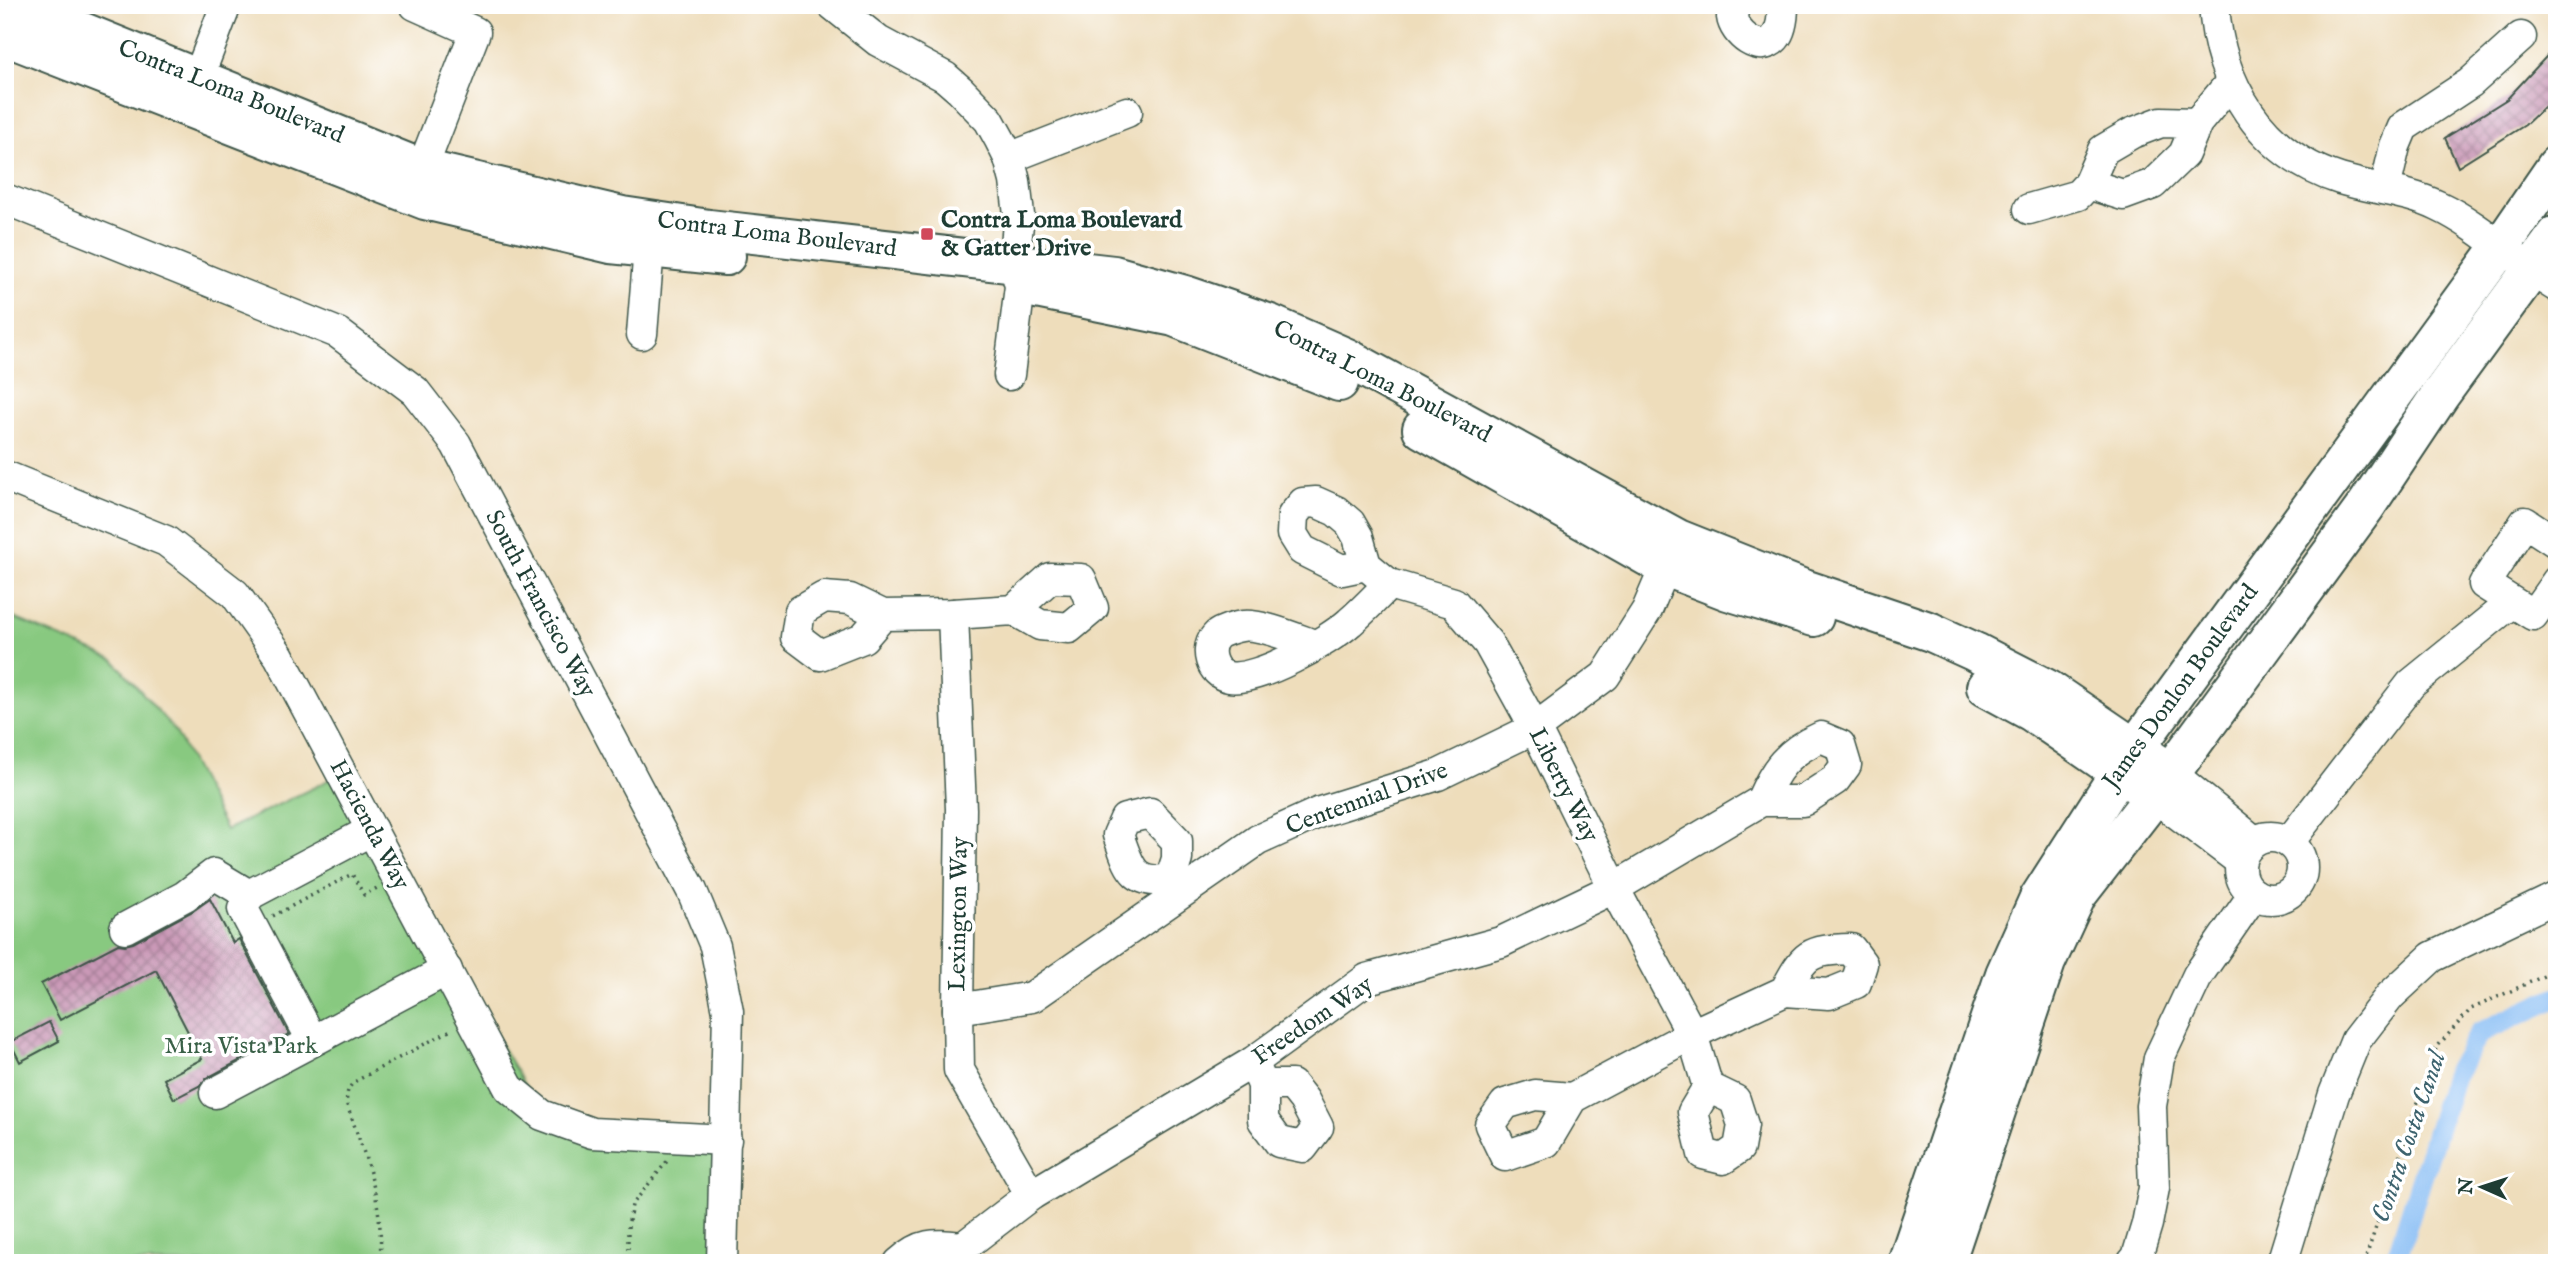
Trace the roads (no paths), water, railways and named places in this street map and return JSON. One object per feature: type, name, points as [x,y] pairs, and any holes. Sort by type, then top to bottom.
[{"type":"main road","name":"Contra Loma Boulevard","points":[[16,5],[422,169],[622,216],[1017,274]]},
{"type":"main road","name":"Contra Loma Boulevard","points":[[5,36],[425,200],[611,244],[1017,274],[1114,275],[1185,295],[1270,324],[1347,358],[1672,553],[1801,588],[1931,632],[2049,690],[2127,759],[2163,784]]},
{"type":"main road","name":"James Donlon Boulevard","points":[[1907,1263],[2005,974],[2039,898],[2127,759],[2500,248],[2557,165]]},
{"type":"main road","name":"James Donlon Boulevard","points":[[1945,1263],[2046,962],[2077,895],[2163,784],[2366,506],[2440,395],[2544,279],[2557,235]]},
{"type":"street","points":[[415,5],[475,32],[422,169]]},
{"type":"street","points":[[833,5],[878,41],[934,71],[960,90],[989,120],[1009,158],[1019,215],[1009,375]]},
{"type":"street","points":[[1734,5],[1732,16],[1740,35],[1753,42],[1766,43],[1774,38],[1783,19],[1783,5]]},
{"type":"street","points":[[2214,5],[2218,42],[2231,82],[2244,106],[2275,142],[2300,160],[2341,179],[2440,206],[2544,279]]},
{"type":"street","points":[[198,78],[225,6]]},
{"type":"street","points":[[2385,189],[2395,146],[2403,127],[2470,83],[2521,37]]},
{"type":"street","points":[[2088,184],[2123,195],[2153,184],[2184,154],[2197,123],[2231,82]]},
{"type":"street","points":[[1009,158],[1126,112]]},
{"type":"street","points":[[2029,209],[2078,195],[2088,184],[2103,150],[2133,133],[2161,122],[2197,123]]},
{"type":"street","name":"South Francisco Way","points":[[5,199],[338,333],[415,391],[456,444],[692,891],[715,946],[728,1011],[722,1263]]},
{"type":"street","points":[[642,334],[649,248]]},
{"type":"street","name":"Hacienda Way","points":[[5,476],[166,541],[235,594],[279,656],[509,1088],[542,1115],[592,1133],[726,1140]]},
{"type":"street","points":[[2557,543],[2525,522],[2484,584],[2533,615],[2557,581]]},
{"type":"street","name":"Centennial Drive","points":[[957,1009],[1032,997],[1175,888],[1258,840],[1320,812],[1438,775],[1535,728],[1605,676],[1647,610],[1672,553]]},
{"type":"street","points":[[1314,645],[1349,624],[1389,584],[1366,565]]},
{"type":"street","name":"Liberty Way","points":[[1389,584],[1454,603],[1488,643],[1535,728],[1614,888],[1692,1034],[1708,1087]]},
{"type":"street","points":[[2289,842],[2411,684],[2511,603]]},
{"type":"street","points":[[883,615],[1014,611]]},
{"type":"street","name":"Lexington Way","points":[[953,614],[961,809],[957,1009],[959,1070],[1031,1195]]},
{"type":"street","points":[[2163,784],[2247,851]]},
{"type":"street","name":"Freedom Way","points":[[960,1255],[1031,1195],[1258,1074],[1367,979],[1501,943],[1614,888],[1761,801]]},
{"type":"street","points":[[312,1040],[243,909],[249,895],[372,830]]},
{"type":"street","points":[[2272,836],[2289,842],[2301,860],[2299,881],[2293,890],[2274,899],[2254,894],[2242,880],[2247,851],[2272,836]]},
{"type":"street","points":[[125,928],[185,896],[214,874],[249,895]]},
{"type":"street","points":[[2132,1263],[2137,1256],[2147,1224],[2154,1188],[2151,1106],[2159,1058],[2198,975],[2254,894]]},
{"type":"street","points":[[2282,1263],[2334,1094],[2356,1040],[2390,996],[2432,957],[2557,897]]},
{"type":"street","points":[[215,1093],[447,970]]},
{"type":"street","points":[[1572,1098],[1692,1034],[1785,991]]},
{"type":"street","points":[[899,1263],[909,1253],[931,1243],[960,1255]]},
{"type":"waterway","name":"Contra Costa Canal","points":[[2395,1263],[2454,1076],[2479,1033],[2557,997]]},
{"type":"place","name":"Contra Loma Boulevard & Gatter Drive","points":[[927,234]]},
{"type":"park label","name":"Mira Vista Park","points":[[241,1046]]}]
